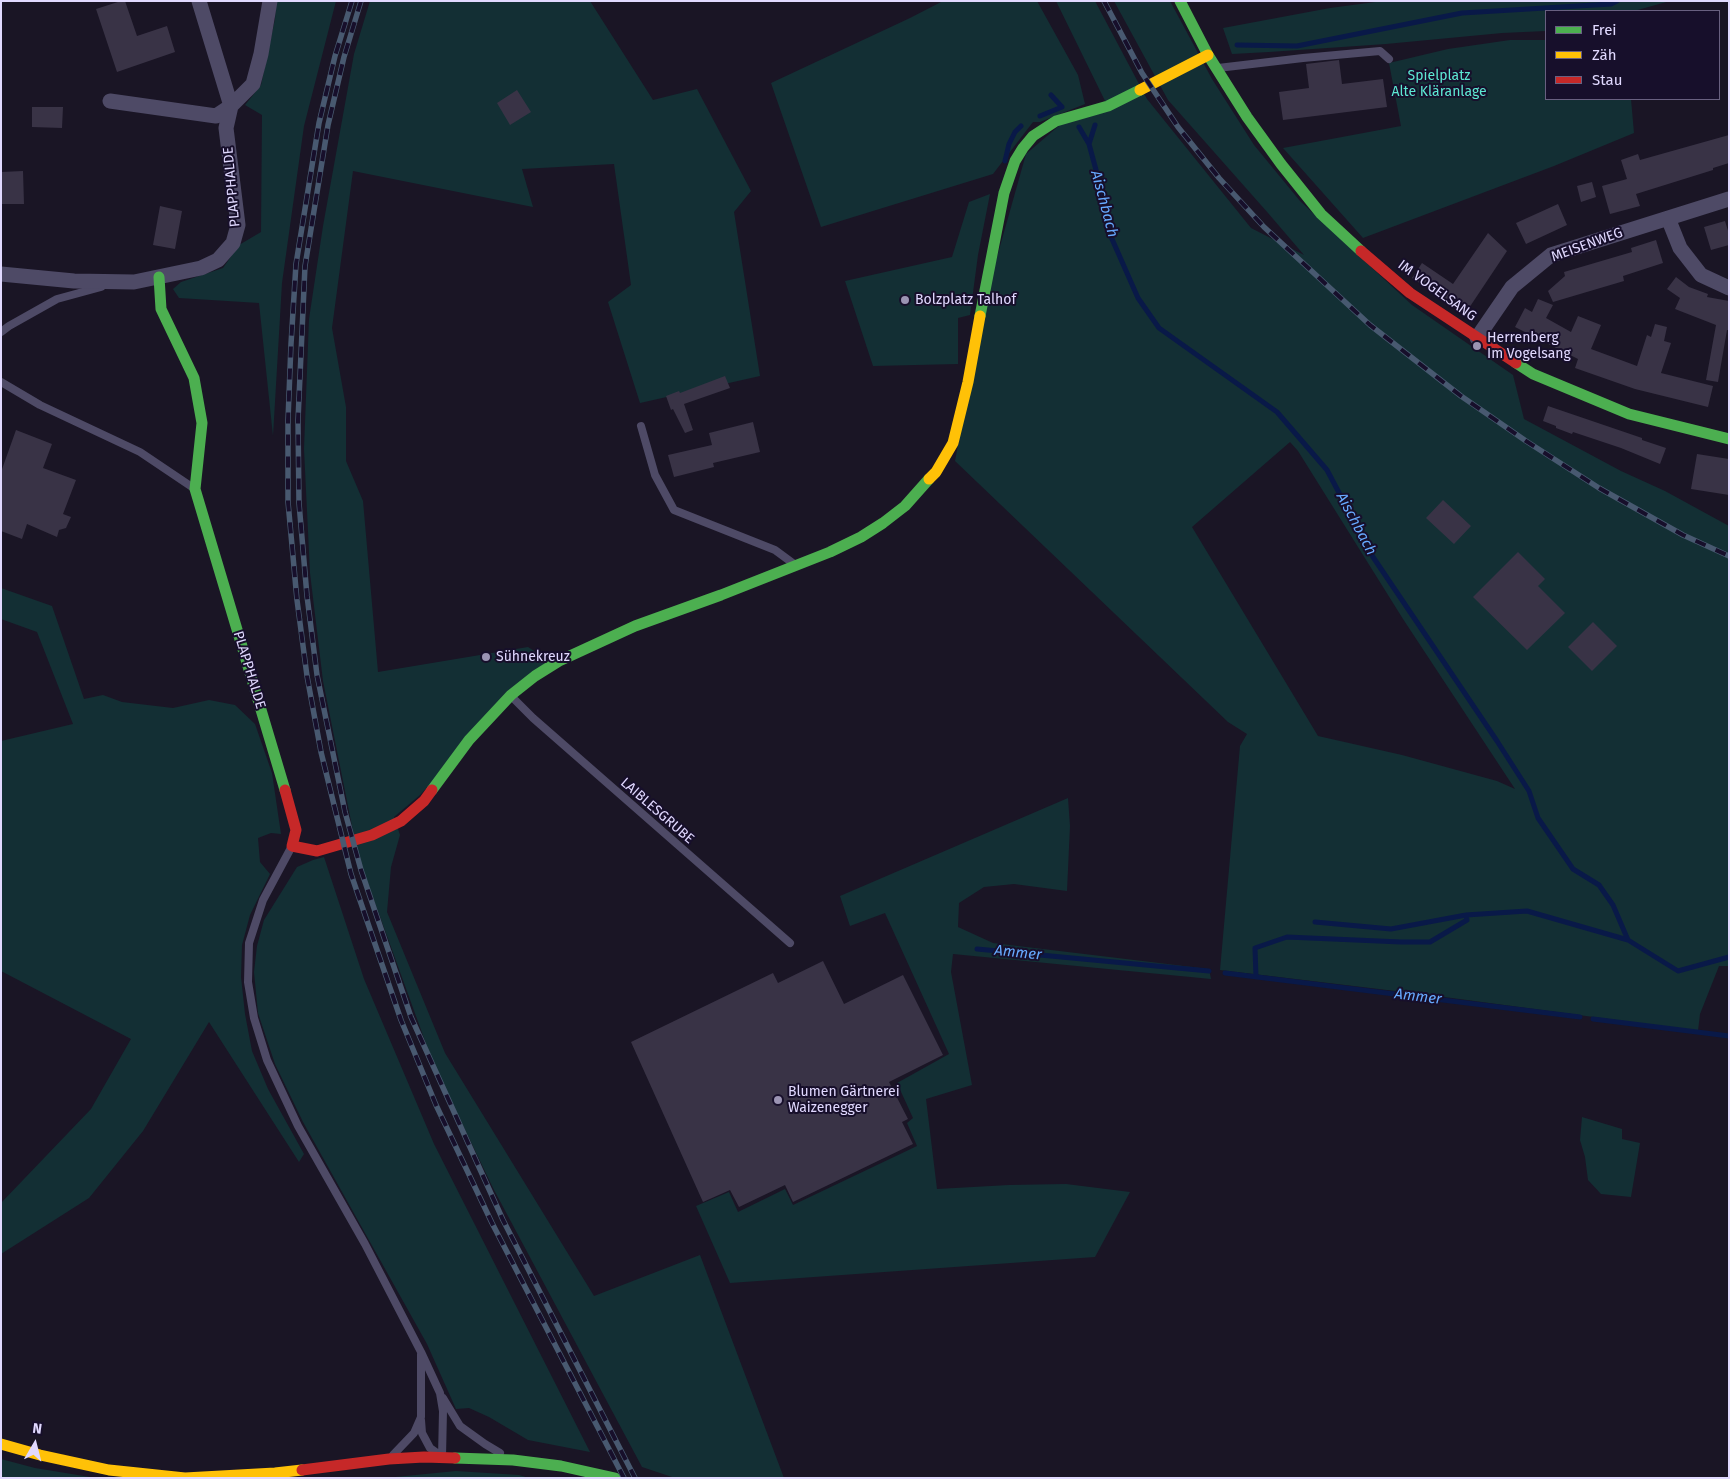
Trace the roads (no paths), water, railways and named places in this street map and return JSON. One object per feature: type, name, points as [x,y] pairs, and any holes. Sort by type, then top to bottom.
[{"type":"street","name":"PLAPPHALDE","points":[[1,274],[74,281],[134,282],[201,268],[218,260],[233,244],[238,224],[226,128],[231,106],[198,1]]},
{"type":"street","points":[[110,101],[216,116],[231,106],[253,84],[261,54],[270,1]]},
{"type":"street","name":"IM VOGELSANG","points":[[1180,1],[1216,68],[1247,117],[1281,164],[1321,214],[1410,293],[1533,374],[1629,414],[1729,439]]},
{"type":"street","points":[[292,846],[317,851],[372,836],[401,821],[424,801],[469,740],[511,695],[535,676],[559,661],[635,626],[796,566],[860,537],[883,524],[906,506],[924,487],[946,457],[953,443],[962,410],[1004,193],[1015,161],[1023,148],[1033,136],[1056,121],[1108,106],[1131,96],[1208,55]]},
{"type":"street","name":"MEISENWEG","points":[[1477,338],[1512,287],[1551,255],[1729,199]]},
{"type":"street","points":[[1668,218],[1680,248],[1701,275],[1729,288]]},
{"type":"street","name":"PLAPPHALDE","points":[[158,277],[161,308],[194,378],[202,423],[195,489],[280,770],[296,830],[292,846]]},
{"type":"street","points":[[1,1444],[40,1455],[109,1470],[185,1478],[275,1473],[390,1459],[442,1457],[513,1460],[561,1466],[615,1478]]},
{"type":"lane","points":[[1216,68],[1380,51],[1389,59]]},
{"type":"lane","points":[[1,332],[57,299],[94,288],[134,282]]},
{"type":"lane","points":[[1,382],[40,405],[140,452],[195,489]]},
{"type":"lane","points":[[641,426],[655,475],[674,510],[775,550],[796,566]]},
{"type":"lane","name":"LAIBLESGRUBE","points":[[511,695],[539,724],[790,942]]},
{"type":"lane","name":"PLAPPHALDE","points":[[292,846],[263,900],[249,943],[248,982],[254,1018],[267,1060],[298,1126],[365,1244],[422,1352],[440,1393]]},
{"type":"lane","points":[[422,1352],[422,1433],[430,1448],[442,1457]]},
{"type":"lane","points":[[440,1393],[443,1411],[442,1457]]},
{"type":"lane","points":[[440,1393],[460,1426],[485,1444],[513,1460]]},
{"type":"lane","points":[[390,1459],[414,1433],[421,1417]]},
{"type":"waterway","name":"Aischbach","points":[[1237,45],[1297,46],[1462,13],[1611,4],[1617,1]]},
{"type":"waterway","points":[[1040,116],[1062,107],[1051,95]]},
{"type":"waterway","name":"Aischbach","points":[[1089,144],[1095,125]]},
{"type":"waterway","points":[[1005,161],[1009,144],[1015,132],[1021,126]]},
{"type":"waterway","name":"Aischbach","points":[[1079,127],[1089,144],[1112,239],[1138,298],[1159,328],[1277,412],[1327,470],[1373,557],[1529,791],[1538,818],[1573,869],[1599,885],[1613,905],[1628,940]]},
{"type":"waterway","name":"Ammer","points":[[1315,922],[1391,929],[1466,915],[1527,911],[1628,940],[1678,971],[1729,957]]},
{"type":"waterway","name":"Ammer","points":[[1256,977],[1255,948],[1287,937],[1430,942],[1467,920],[1466,915]]},
{"type":"waterway","name":"Ammer","points":[[977,949],[1209,971]]},
{"type":"waterway","name":"Ammer","points":[[1225,973],[1580,1017]]},
{"type":"waterway","name":"Ammer","points":[[1593,1019],[1729,1036]]},
{"type":"railway","points":[[352,1],[335,56],[319,123],[296,264],[288,420],[288,502],[297,600],[307,676],[321,752],[351,874],[401,1020],[436,1105],[492,1223],[624,1478]]},
{"type":"railway","points":[[361,1],[344,57],[328,125],[305,266],[298,420],[299,503],[307,596],[317,675],[345,812],[361,870],[411,1017],[503,1220],[635,1478]]},
{"type":"railway","points":[[1104,1],[1142,73],[1178,127],[1219,178],[1264,227],[1370,325],[1461,396],[1599,488],[1683,535],[1729,556]]},
{"type":"place","name":"Bolzplatz Talhof","points":[[905,300]]},
{"type":"place","name":"Herrenberg Im Vogelsang","points":[[1477,346]]},
{"type":"place","name":"Sühnekreuz","points":[[486,657]]},
{"type":"place","name":"Blumen Gärtnerei Waizenegger","points":[[778,1100]]},
{"type":"park label","name":"Spielplatz Alte Kläranlage","points":[[1439,84]]}]
